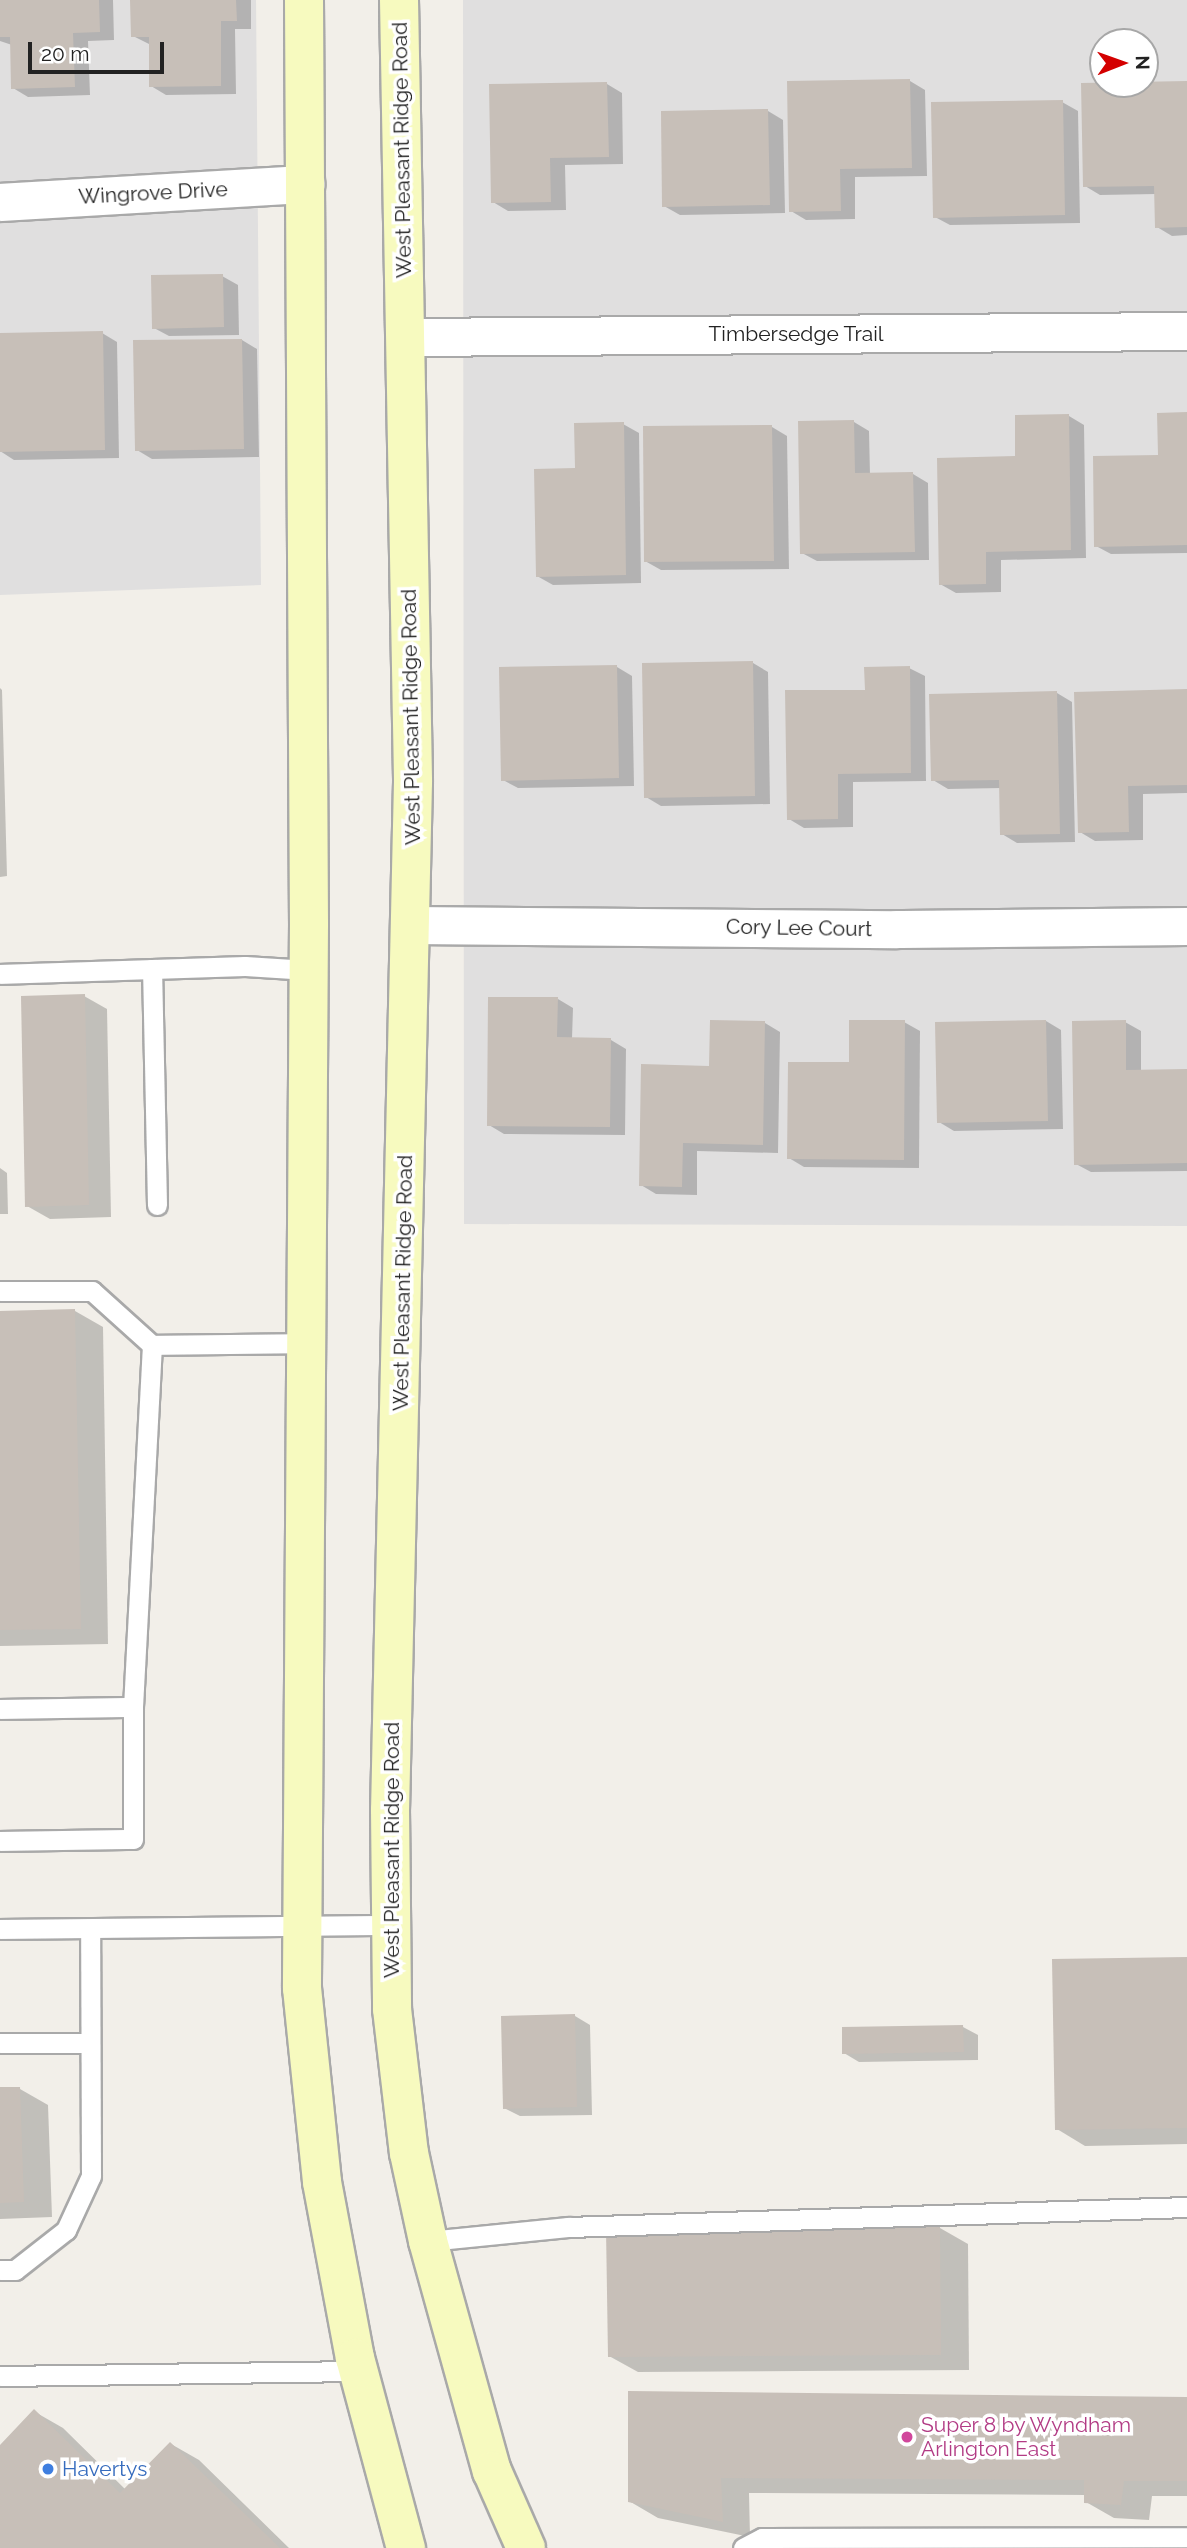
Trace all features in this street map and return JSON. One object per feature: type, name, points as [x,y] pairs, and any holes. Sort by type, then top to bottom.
[{"type":"street","points":[[304,0],[308,970],[302,1988],[322,2182],[358,2371],[406,2548]]},
{"type":"street","name":"West Pleasant Ridge Road","points":[[399,0],[414,782],[390,1810],[392,2009],[409,2153],[428,2241],[492,2471],[526,2548]]},
{"type":"street","name":"Wingrove Drive","points":[[0,202],[305,184]]},
{"type":"street","name":"Timbersedge Trail","points":[[406,337],[1187,331]]},
{"type":"street","name":"Cory Lee Court","points":[[411,925],[882,929],[1187,926]]},
{"type":"lane","points":[[0,974],[245,966],[308,970]]},
{"type":"lane","points":[[152,969],[157,1205]]},
{"type":"lane","points":[[0,1291],[92,1291],[152,1345],[307,1343]]},
{"type":"lane","points":[[0,1841],[134,1839],[133,1707],[152,1345]]},
{"type":"lane","points":[[0,1709],[133,1707]]},
{"type":"lane","points":[[0,1929],[392,1925]]},
{"type":"lane","points":[[0,2270],[15,2270],[66,2230],[91,2176],[90,1929]]},
{"type":"lane","points":[[0,2043],[90,2043]]},
{"type":"lane","points":[[428,2241],[568,2227],[1187,2207]]},
{"type":"lane","points":[[0,2376],[358,2371]]},
{"type":"lane","points":[[743,2548],[762,2538],[1187,2537]]},
{"type":"shaded area","points":[[0,0],[256,0],[261,585],[0,595]]},
{"type":"shaded area","points":[[463,0],[1187,0],[1187,1226],[464,1224]]},
{"type":"building","points":[[0,0],[99,0],[100,32],[73,33],[75,87],[11,89],[10,37],[0,37]]},
{"type":"building","points":[[130,0],[236,0],[237,21],[221,21],[221,86],[149,87],[149,37],[131,37]]},
{"type":"building","points":[[910,79],[912,168],[840,169],[841,211],[789,212],[787,81]]},
{"type":"building","points":[[1187,81],[1187,227],[1155,228],[1154,186],[1083,187],[1081,83],[1089,83],[1089,98],[1159,98],[1159,82]]},
{"type":"building","points":[[607,82],[609,157],[550,158],[551,202],[491,203],[489,84]]},
{"type":"building","points":[[1063,100],[1065,215],[933,218],[931,102]]},
{"type":"building","points":[[768,109],[770,205],[662,207],[661,111]]},
{"type":"building","points":[[223,274],[224,327],[152,329],[151,275]]},
{"type":"building","points":[[103,331],[105,450],[0,452],[0,333]]},
{"type":"building","points":[[242,339],[244,449],[135,451],[133,340]]},
{"type":"building","points":[[1187,412],[1187,545],[1094,547],[1093,456],[1158,455],[1157,413]]},
{"type":"building","points":[[1069,414],[1071,550],[986,552],[986,584],[939,585],[937,458],[1015,456],[1015,415]]},
{"type":"building","points":[[854,420],[855,473],[913,472],[915,552],[800,554],[798,421]]},
{"type":"building","points":[[624,422],[626,575],[536,577],[534,469],[575,468],[574,423]]},
{"type":"building","points":[[772,425],[774,561],[644,562],[643,426]]},
{"type":"building","points":[[753,661],[755,796],[644,798],[642,663]]},
{"type":"building","points":[[617,665],[619,778],[501,781],[499,667]]},
{"type":"building","points":[[910,666],[911,773],[838,774],[838,819],[787,820],[785,690],[865,690],[864,667]]},
{"type":"building","points":[[1187,689],[1187,785],[1128,786],[1129,832],[1078,833],[1074,692]]},
{"type":"building","points":[[1057,691],[1060,834],[1000,835],[999,780],[931,781],[929,694]]},
{"type":"building","points":[[85,994],[89,1205],[25,1207],[21,996]]},
{"type":"building","points":[[488,997],[558,997],[557,1037],[611,1038],[610,1127],[487,1126]]},
{"type":"building","points":[[710,1020],[765,1021],[763,1145],[683,1143],[682,1187],[639,1186],[641,1064],[709,1066]]},
{"type":"building","points":[[849,1020],[905,1020],[904,1160],[787,1159],[788,1062],[849,1062]]},
{"type":"building","points":[[1046,1020],[1048,1121],[937,1123],[935,1022]]},
{"type":"building","points":[[1126,1020],[1126,1070],[1187,1069],[1187,1163],[1074,1165],[1072,1021]]},
{"type":"building","points":[[75,1309],[81,1629],[0,1630],[0,1311]]},
{"type":"building","points":[[1187,1957],[1187,2128],[1055,2130],[1052,1959]]},
{"type":"building","points":[[575,2014],[577,2107],[503,2109],[501,2016]]},
{"type":"building","points":[[963,2025],[964,2052],[842,2054],[842,2027]]},
{"type":"building","points":[[0,2087],[20,2087],[24,2202],[0,2203]]},
{"type":"building","points":[[940,2226],[941,2355],[608,2357],[606,2228]]},
{"type":"building","name":"Super 8 by Wyndham Arlington East","points":[[628,2391],[1187,2397],[1187,2481],[1124,2481],[1121,2505],[1084,2503],[1084,2480],[721,2478],[723,2522],[628,2502]]},
{"type":"building","name":"Havertys","points":[[34,2409],[120,2493],[170,2442],[280,2548],[0,2548],[0,2445]]},
{"type":"place","name":"Super 8 by Wyndham Arlington East","points":[[907,2437]]},
{"type":"place","name":"Havertys","points":[[48,2469]]}]
